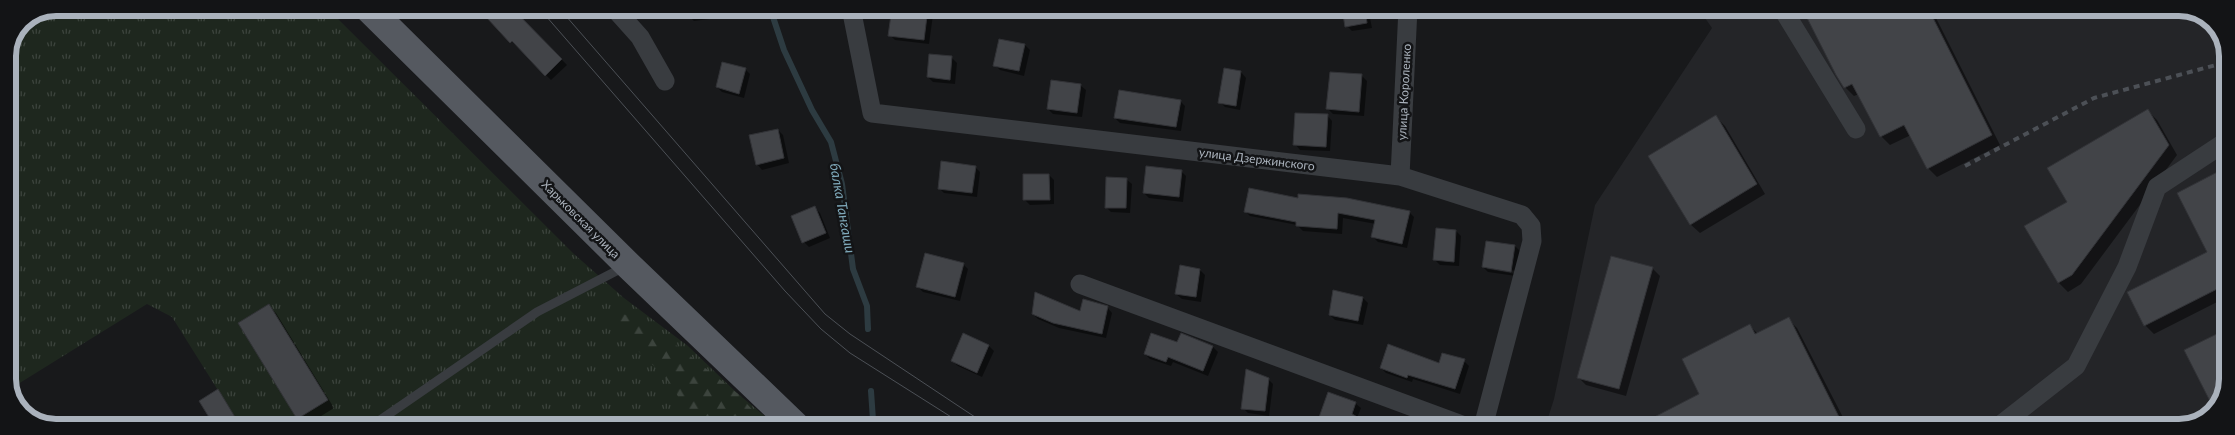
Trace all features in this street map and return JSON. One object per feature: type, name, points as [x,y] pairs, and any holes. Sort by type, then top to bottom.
[{"type":"main road","name":"Харьковская улица","points":[[376,16],[628,265],[789,419]]},
{"type":"street","points":[[621,16],[640,37],[665,81]]},
{"type":"street","name":"улица Дзержинского","points":[[853,16],[872,113],[1400,176],[1522,215],[1531,226],[1532,241],[1485,419]]},
{"type":"street","name":"улица Короленко","points":[[1400,176],[1408,16]]},
{"type":"street","points":[[1787,16],[1856,130]]},
{"type":"street","points":[[2008,419],[2076,366],[2127,267],[2157,187],[2219,146]]},
{"type":"street","points":[[1080,284],[1445,419]]},
{"type":"lane","points":[[382,419],[537,312],[628,265]]},
{"type":"shaded area","points":[[1704,16],[2178,16],[2194,19],[2205,26],[2216,41],[2219,54],[2219,378],[2217,391],[2209,405],[2194,416],[2178,419],[1548,419],[1554,399],[1595,205],[1712,28]]},
{"type":"green space","points":[[56,16],[335,16],[574,254],[624,298],[688,346],[737,393],[768,419],[236,419],[172,317],[147,304],[17,385],[16,56],[19,41],[23,34],[41,19]]},
{"type":"green space","points":[[620,313],[639,319],[663,335],[737,393],[761,419],[686,419],[684,409],[677,394],[667,380],[631,344],[610,318]]},
{"type":"building","points":[[489,16],[520,16],[562,59],[545,76],[487,18]]},
{"type":"building","points":[[891,16],[927,16],[924,40],[888,36]]},
{"type":"building","points":[[1343,16],[1366,16],[1367,23],[1345,27]]},
{"type":"building","points":[[1806,16],[1932,16],[1992,135],[1927,169],[1904,125],[1880,137],[1852,84],[1844,88]]},
{"type":"building","points":[[999,39],[1025,44],[1019,71],[993,66]]},
{"type":"building","points":[[929,54],[952,56],[950,80],[927,77]]},
{"type":"building","points":[[722,62],[746,68],[739,94],[716,87]]},
{"type":"building","points":[[1224,68],[1241,71],[1236,106],[1218,103]]},
{"type":"building","points":[[1330,72],[1362,74],[1359,112],[1326,109]]},
{"type":"building","points":[[1051,80],[1081,84],[1077,113],[1047,109]]},
{"type":"building","points":[[1119,90],[1181,100],[1176,127],[1114,118]]},
{"type":"building","points":[[2148,109],[2169,145],[2072,275],[2058,283],[2024,226],[2067,202],[2047,168]]},
{"type":"building","points":[[1295,113],[1328,114],[1326,147],[1293,145]]},
{"type":"building","points":[[1716,115],[1757,184],[1690,225],[1648,156]]},
{"type":"building","points":[[778,129],[784,158],[756,165],[749,135]]},
{"type":"building","points":[[941,161],[976,166],[972,193],[938,189]]},
{"type":"building","points":[[1146,166],[1182,170],[1179,197],[1143,193]]},
{"type":"building","points":[[2219,171],[2219,288],[2144,326],[2127,292],[2207,252],[2177,193]]},
{"type":"building","points":[[1023,174],[1049,174],[1050,200],[1023,200]]},
{"type":"building","points":[[1106,177],[1127,178],[1126,208],[1105,208]]},
{"type":"building","points":[[1249,188],[1298,198],[1298,194],[1347,198],[1410,211],[1402,244],[1371,237],[1375,220],[1338,213],[1337,229],[1296,226],[1296,222],[1244,212]]},
{"type":"building","points":[[815,206],[826,233],[802,243],[791,216]]},
{"type":"building","points":[[1436,228],[1456,230],[1454,262],[1433,260]]},
{"type":"building","points":[[1486,241],[1515,245],[1511,272],[1482,267]]},
{"type":"building","points":[[925,253],[964,263],[955,297],[916,287]]},
{"type":"building","points":[[1611,256],[1653,267],[1619,389],[1577,378]]},
{"type":"building","points":[[1180,265],[1200,269],[1196,297],[1175,294]]},
{"type":"building","points":[[1333,290],[1363,297],[1358,321],[1329,315]]},
{"type":"building","points":[[1035,292],[1080,311],[1083,299],[1108,306],[1102,334],[1053,323],[1032,314]]},
{"type":"building","points":[[269,304],[328,400],[297,419],[238,323]]},
{"type":"building","points":[[1789,317],[1840,419],[1651,419],[1699,394],[1682,359],[1750,324],[1755,334]]},
{"type":"building","points":[[963,333],[989,345],[977,373],[951,361]]},
{"type":"building","points":[[1151,333],[1177,342],[1181,333],[1213,346],[1203,371],[1168,357],[1166,362],[1144,354]]},
{"type":"building","points":[[2219,333],[2219,378],[2217,391],[2211,402],[2184,350]]},
{"type":"building","points":[[1388,344],[1439,363],[1442,353],[1465,359],[1455,389],[1408,375],[1407,378],[1380,368]]},
{"type":"building","points":[[1246,369],[1269,378],[1265,411],[1241,409]]},
{"type":"building","points":[[218,389],[236,419],[210,419],[199,401]]},
{"type":"building","points":[[1328,392],[1356,402],[1352,414],[1361,419],[1318,419]]},
{"type":"waterway","name":"балка Тангаши","points":[[773,16],[784,50],[812,110],[831,142],[842,184],[853,269],[867,306],[868,329]]},
{"type":"waterway","name":"балка Тангаши","points":[[871,391],[873,419]]},
{"type":"tram line","points":[[546,16],[785,291],[821,329],[850,353],[954,419]]},
{"type":"tram line","points":[[566,16],[825,314],[850,334],[978,419]]},
{"type":"railway","points":[[1965,166],[2094,98],[2219,64]]}]
